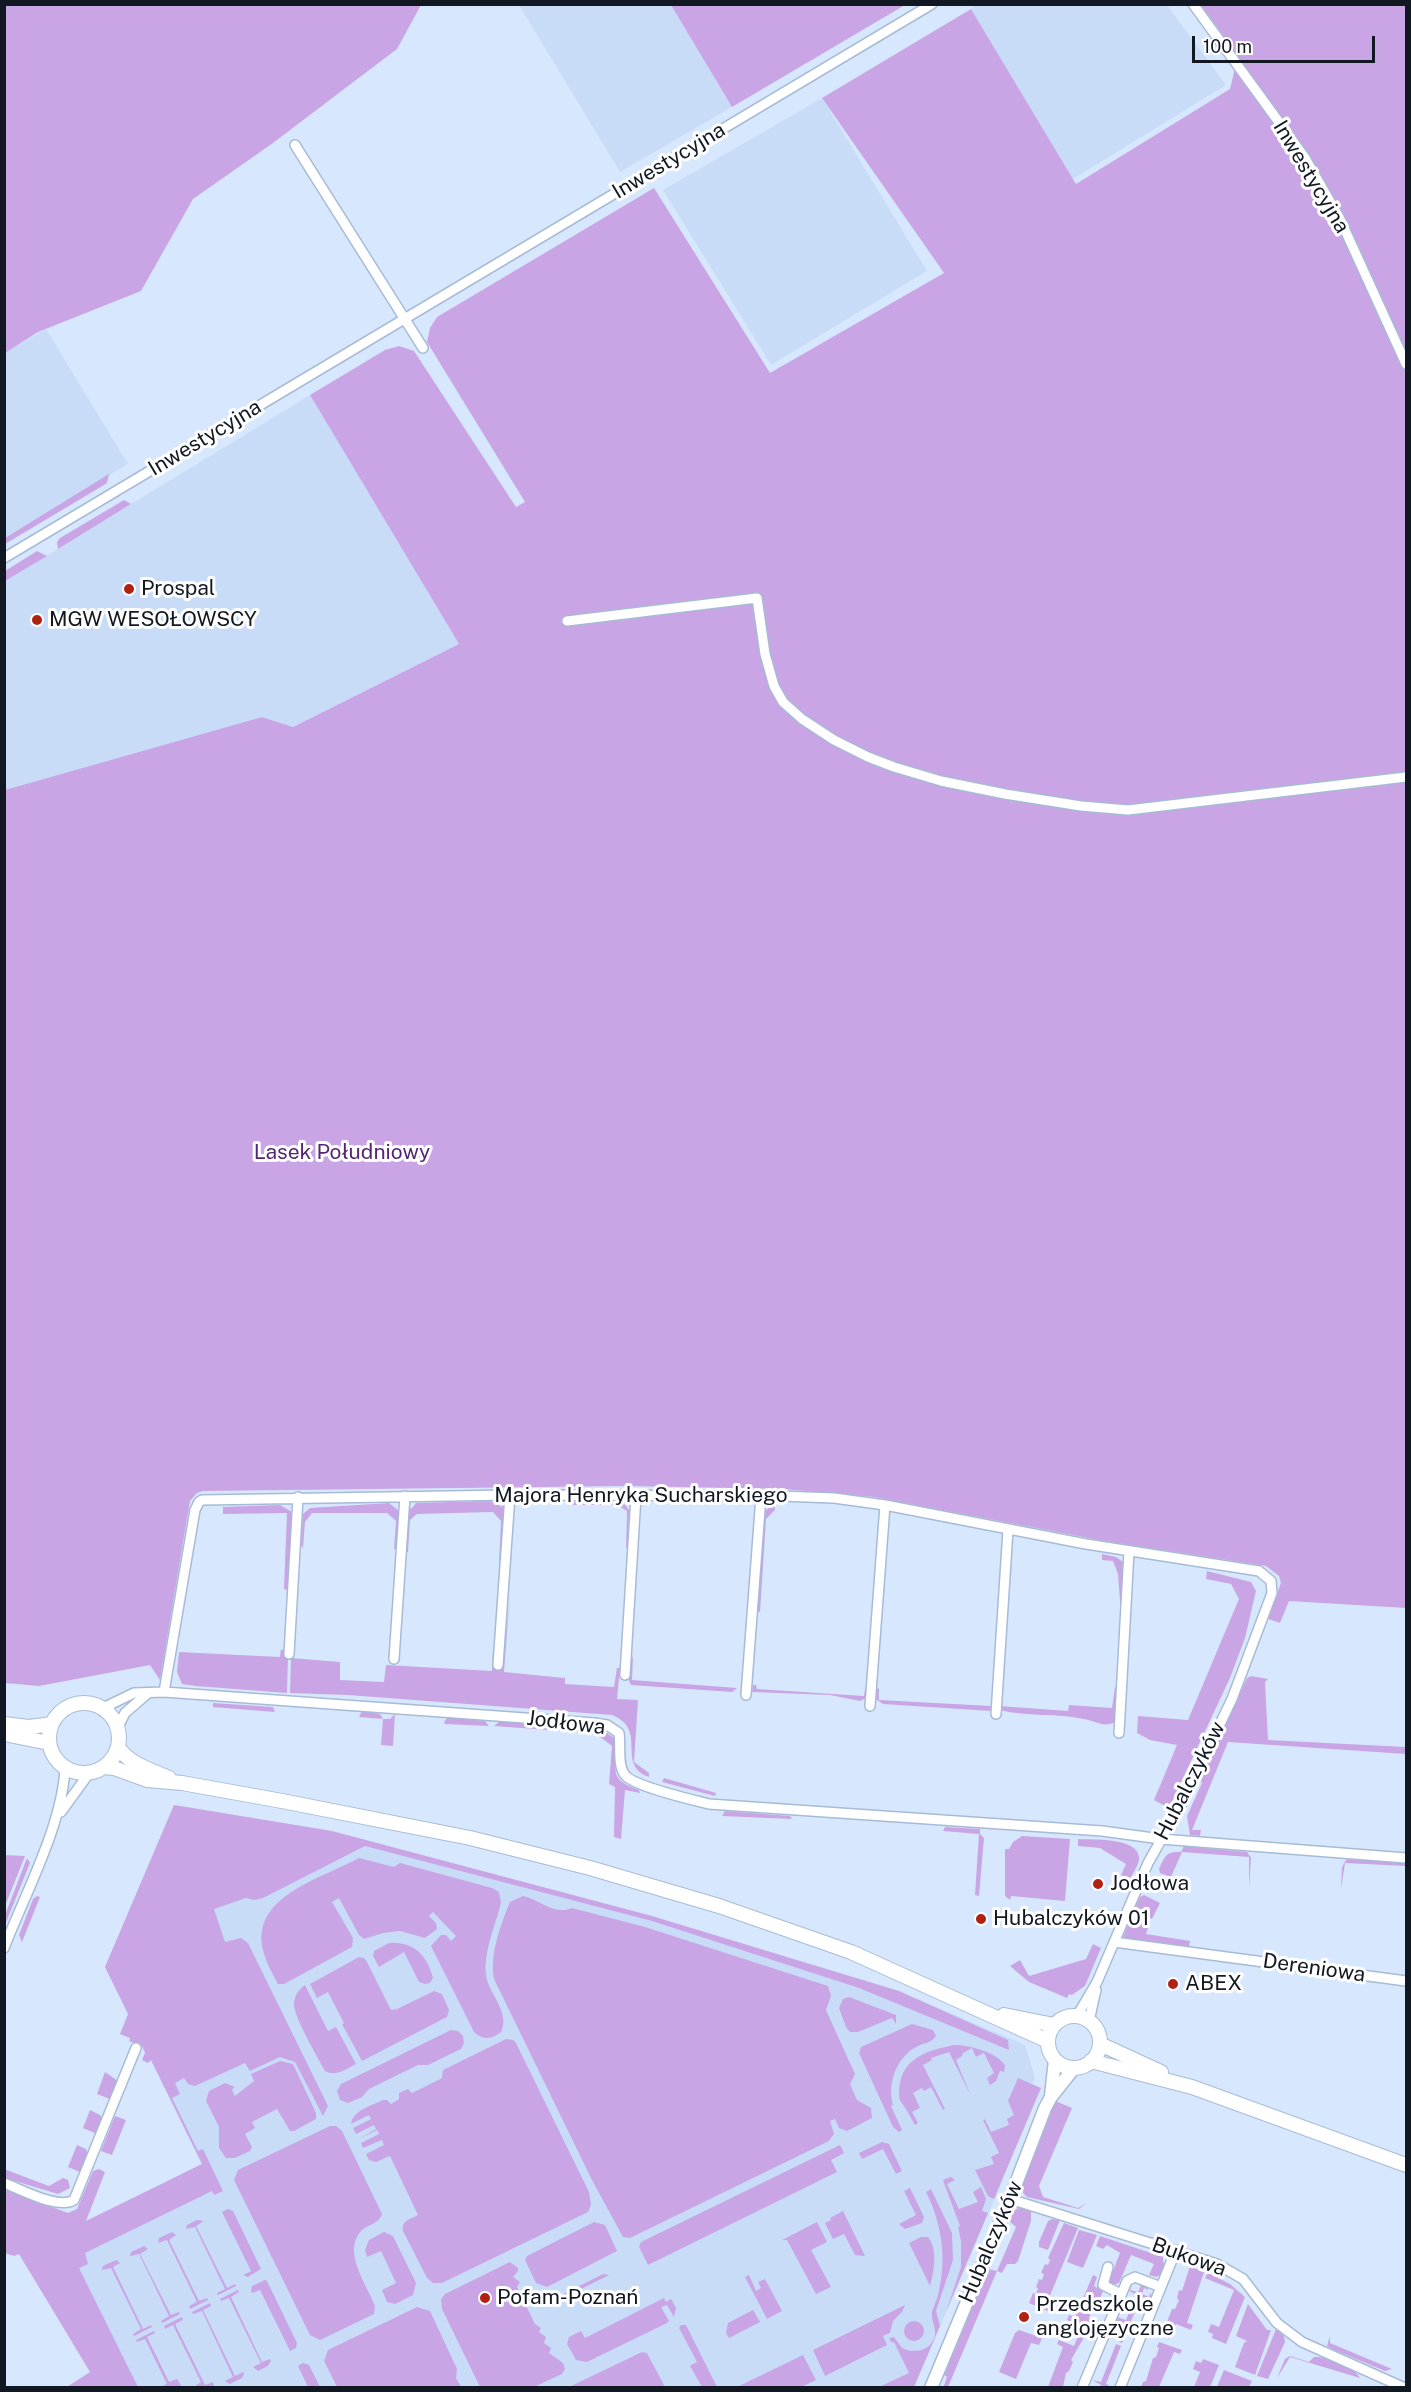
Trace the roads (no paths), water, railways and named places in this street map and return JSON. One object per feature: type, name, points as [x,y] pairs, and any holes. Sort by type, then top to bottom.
[{"type":"main road","points":[[118,1747],[109,1764],[104,1767],[90,1772],[73,1771],[65,1767],[52,1752],[50,1743],[52,1724],[58,1714],[74,1705],[92,1704],[103,1708],[111,1715],[117,1729],[118,1747],[122,1753],[138,1764],[182,1783]]},
{"type":"main road","points":[[4,1725],[29,1727],[52,1724]]},
{"type":"main road","points":[[4,1734],[50,1743]]},
{"type":"main road","points":[[104,1767],[114,1768],[147,1780],[182,1783],[470,1838],[590,1868],[719,1906],[851,1952],[1048,2041]]},
{"type":"main road","points":[[982,2010],[1054,2025]]},
{"type":"main road","points":[[1067,2016],[1083,2018],[1097,2031],[1099,2050],[1091,2061],[1074,2068],[1067,2067],[1055,2060],[1049,2049],[1048,2041],[1054,2025],[1067,2016]]},
{"type":"main road","points":[[1100,2043],[1192,2087]]},
{"type":"main road","points":[[1091,2061],[1192,2087],[1407,2165]]},
{"type":"street","name":"Inwestycyjna","points":[[4,558],[932,4]]},
{"type":"street","name":"Inwestycyjna","points":[[1193,4],[1305,158],[1340,219],[1407,364]]},
{"type":"street","points":[[295,145],[423,348]]},
{"type":"street","points":[[567,621],[757,598],[765,654],[774,686],[783,702],[802,719],[842,744],[894,767],[941,781],[1005,794],[1081,806],[1128,810],[1407,777]]},
{"type":"street","points":[[498,1665],[510,1495]]},
{"type":"street","name":"Majora Henryka Sucharskiego","points":[[164,1692],[199,1502],[202,1500],[510,1495],[834,1498],[885,1505],[1129,1551],[1244,1567],[1259,1571],[1268,1578]]},
{"type":"street","points":[[394,1659],[405,1496]]},
{"type":"street","points":[[625,1675],[636,1496]]},
{"type":"street","points":[[746,1695],[761,1496]]},
{"type":"street","points":[[289,1654],[298,1497]]},
{"type":"street","points":[[870,1706],[885,1505]]},
{"type":"street","points":[[996,1714],[1008,1530]]},
{"type":"street","points":[[1119,1733],[1129,1551]]},
{"type":"street","name":"Hubalczyków","points":[[1083,2018],[1148,1863],[1181,1805],[1232,1699],[1272,1593],[1272,1586],[1268,1578]]},
{"type":"street","name":"Jodłowa","points":[[103,1708],[134,1693],[164,1692],[594,1723],[608,1725],[619,1733],[622,1769],[630,1779],[702,1802],[741,1807],[1095,1831],[1161,1839],[1407,1858]]},
{"type":"street","points":[[117,1729],[125,1713],[148,1693]]},
{"type":"street","points":[[5,1947],[55,1822],[63,1793],[65,1767]]},
{"type":"street","points":[[55,1822],[90,1772]]},
{"type":"street","name":"Dereniowa","points":[[1114,1942],[1407,1980]]},
{"type":"street","points":[[4,2183],[56,2203],[66,2204],[74,2200],[136,2048]]},
{"type":"street","name":"Hubalczyków","points":[[931,2388],[1051,2097],[1055,2060]]},
{"type":"street","name":"Hubalczyków","points":[[1051,2097],[1074,2068]]},
{"type":"street","name":"Bukowa","points":[[1010,2199],[1217,2264],[1243,2279],[1277,2323],[1302,2342],[1406,2388]]},
{"type":"street","points":[[1120,2388],[1176,2250]]},
{"type":"street","points":[[1108,2267],[1103,2285],[1121,2294]]},
{"type":"street","points":[[1082,2388],[1127,2282],[1135,2277],[1161,2287]]},
{"type":"place","name":"Prospal","points":[[129,589]]},
{"type":"place","name":"MGW WESOŁOWSCY","points":[[37,620]]},
{"type":"place","name":"Jodłowa","points":[[1098,1884]]},
{"type":"place","name":"Hubalczyków 01","points":[[981,1919]]},
{"type":"place","name":"ABEX","points":[[1173,1984]]},
{"type":"place","name":"Pofam-Poznań","points":[[485,2298]]},
{"type":"place","name":"Przedszkole anglojęzyczne","points":[[1024,2317]]},
{"type":"park label","name":"Lasek Południowy","points":[[342,1153]]}]
